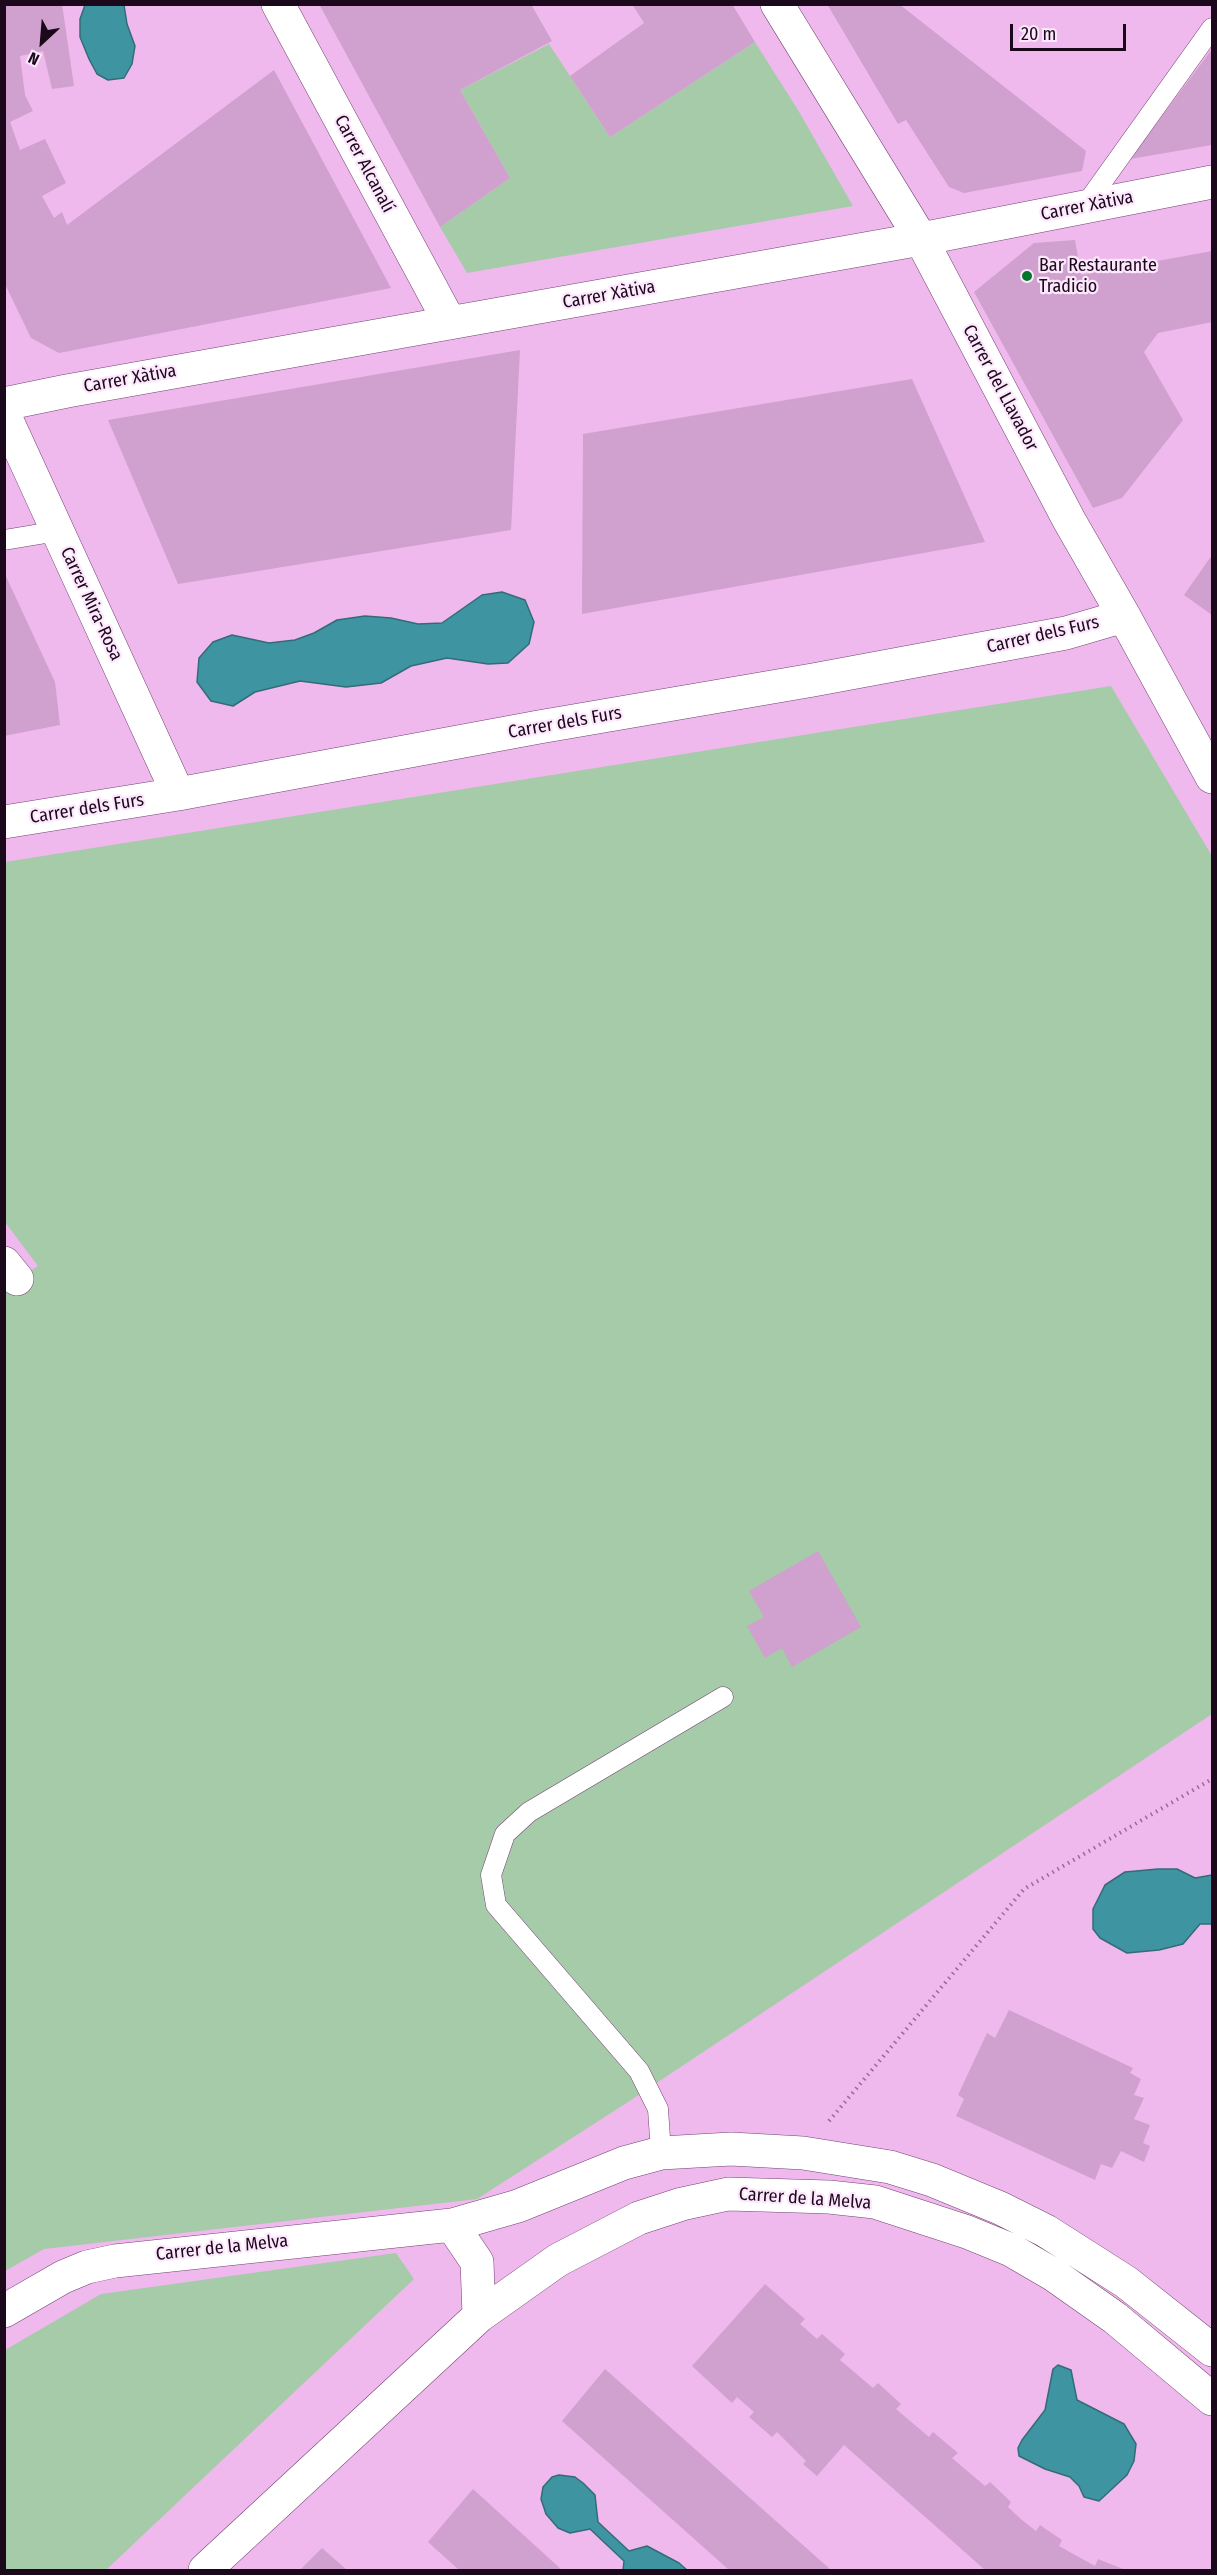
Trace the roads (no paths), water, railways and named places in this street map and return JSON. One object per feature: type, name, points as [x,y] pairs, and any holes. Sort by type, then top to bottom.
[{"type":"street","name":"Carrer Alcanalí","points":[[278,4],[450,323]]},
{"type":"street","name":"Carrer del Llavador","points":[[777,4],[921,239],[1069,520],[1212,777]]},
{"type":"street","name":"Carrer Xàtiva","points":[[4,404],[921,239],[1212,182]]},
{"type":"street","name":"Carrer Mira-Rosa","points":[[4,414],[178,794]]},
{"type":"street","name":"Carrer dels Furs","points":[[4,822],[178,794],[1066,633],[1124,616]]},
{"type":"street","name":"Carrer de la Melva","points":[[4,2311],[87,2266],[115,2261],[452,2225],[518,2206],[624,2163],[661,2153],[731,2149],[803,2153],[890,2167],[932,2180],[1000,2208],[1046,2231],[1126,2282],[1212,2350]]},
{"type":"street","name":"Carrer de la Melva","points":[[205,2571],[479,2316],[558,2260],[639,2218],[682,2204],[728,2194],[829,2197],[875,2202],[967,2232],[1011,2250],[1054,2275],[1115,2318],[1212,2399]]},
{"type":"street","points":[[452,2225],[477,2262],[479,2316]]},
{"type":"lane","points":[[1084,207],[1212,28]]},
{"type":"lane","points":[[4,540],[58,531]]},
{"type":"lane","points":[[661,2153],[658,2109],[639,2071],[496,1905],[491,1875],[505,1834],[529,1812],[723,1697]]},
{"type":"place","name":"Bar Restaurante Tradicio","points":[[1027,276]]}]
